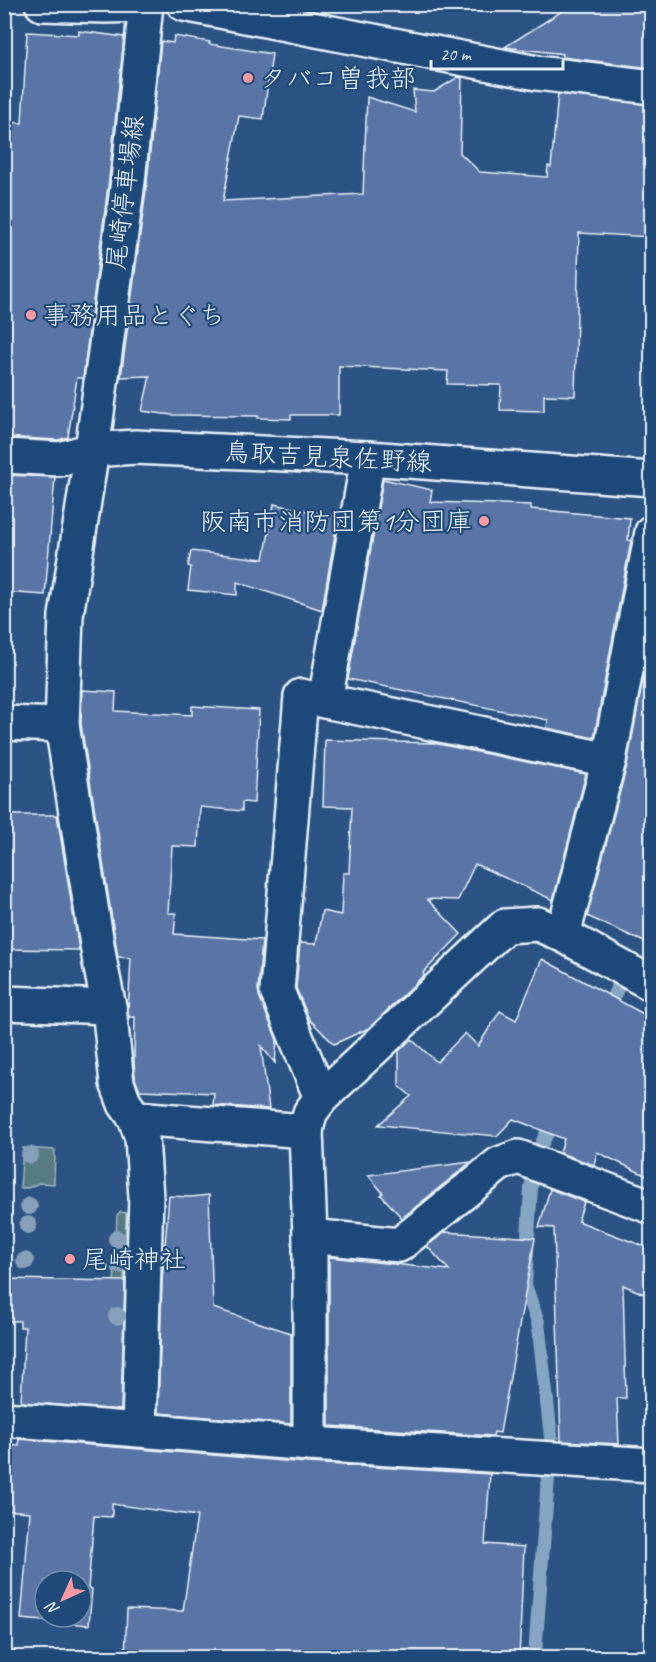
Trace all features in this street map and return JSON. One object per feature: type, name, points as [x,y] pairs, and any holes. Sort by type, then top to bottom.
[{"type":"street","points":[[42,4],[104,6],[145,4]]},
{"type":"street","name":"尾崎停車場線","points":[[139,1430],[146,1197],[142,1138],[135,1118],[125,1104],[117,1083],[109,1007],[62,725],[66,616],[92,450],[128,181],[145,4]]},
{"type":"street","points":[[184,4],[537,73],[651,87]]},
{"type":"street","name":"鳥取吉見泉佐野線","points":[[4,456],[60,459],[92,450],[135,447],[368,458],[651,479]]},
{"type":"street","points":[[325,701],[368,458]]},
{"type":"street","points":[[563,935],[609,760],[651,532]]},
{"type":"street","points":[[321,1098],[277,991],[302,696],[609,760]]},
{"type":"street","points":[[4,723],[62,725]]},
{"type":"street","points":[[310,1444],[310,1236],[306,1131],[310,1113],[321,1098],[505,926],[538,924],[563,935],[651,984]]},
{"type":"street","points":[[4,1003],[109,1007]]},
{"type":"street","points":[[135,1118],[306,1131]]},
{"type":"street","points":[[310,1236],[399,1245],[499,1164],[518,1157],[651,1207]]},
{"type":"street","points":[[4,1419],[310,1444],[649,1457]]},
{"type":"green space","points":[[23,1148],[55,1150],[54,1184],[39,1183],[28,1188],[20,1188]]},
{"type":"green space","points":[[120,1212],[126,1213],[122,1339],[113,1311],[117,1215]]},
{"type":"building","points":[[573,4],[651,4],[651,68],[505,47]]},
{"type":"building","points":[[79,31],[124,37],[109,179],[83,378],[77,378],[68,437],[58,440],[4,437],[4,122],[22,123],[27,32],[79,35]]},
{"type":"building","points":[[174,36],[272,54],[263,119],[239,116],[223,201],[363,194],[367,97],[415,112],[413,90],[434,92],[458,77],[462,78],[460,153],[480,172],[547,177],[548,166],[551,167],[558,94],[651,105],[651,237],[579,233],[575,396],[544,395],[544,411],[500,410],[501,385],[447,384],[448,371],[339,366],[339,415],[291,415],[291,419],[258,418],[258,416],[172,415],[142,411],[150,376],[121,377],[147,183],[161,41],[173,43]]},
{"type":"building","points":[[4,475],[55,477],[45,595],[4,592]]},
{"type":"building","points":[[383,479],[432,490],[430,502],[531,505],[531,509],[630,518],[628,540],[631,541],[594,738],[547,728],[548,720],[348,679]]},
{"type":"building","points":[[274,504],[338,517],[322,610],[237,582],[237,595],[188,590],[191,567],[188,566],[191,551],[264,559]]},
{"type":"building","points":[[651,636],[651,945],[587,916],[627,765]]},
{"type":"building","points":[[82,690],[116,692],[115,711],[192,715],[192,706],[259,710],[254,803],[242,802],[242,811],[200,807],[198,847],[172,846],[168,913],[176,913],[174,934],[262,940],[258,990],[277,1040],[275,1063],[261,1046],[269,1109],[213,1105],[214,1093],[140,1090],[135,1079],[135,1017],[129,1017],[128,1012],[131,958],[118,957],[81,724]]},
{"type":"building","points":[[325,740],[433,743],[586,774],[553,900],[475,864],[458,900],[427,899],[461,934],[423,973],[424,975],[369,1028],[334,1044],[309,1019],[296,988],[300,943],[316,944],[322,911],[341,915],[343,873],[349,873],[352,807],[323,806]]},
{"type":"building","points":[[4,815],[57,815],[79,950],[4,949]]},
{"type":"building","points":[[542,959],[651,1018],[651,1178],[597,1152],[594,1165],[560,1153],[564,1139],[513,1119],[497,1136],[378,1125],[411,1096],[399,1086],[399,1051],[411,1039],[437,1062],[465,1033],[478,1046],[500,1011],[516,1020]]},
{"type":"building","points":[[471,1162],[402,1218],[381,1195],[383,1193],[368,1175]]},
{"type":"building","points":[[550,1189],[584,1202],[578,1221],[651,1249],[651,1297],[623,1285],[626,1398],[617,1398],[619,1444],[561,1441],[554,1228],[539,1227]]},
{"type":"building","points":[[209,1195],[213,1308],[291,1333],[291,1424],[158,1413],[162,1282],[169,1196]]},
{"type":"building","points":[[445,1232],[535,1238],[500,1433],[494,1432],[493,1436],[329,1426],[329,1257],[449,1270],[427,1246]]},
{"type":"building","points":[[4,1279],[125,1281],[121,1410],[21,1402],[25,1327],[20,1327],[20,1321],[4,1321]]},
{"type":"building","points":[[19,1439],[308,1463],[490,1474],[485,1544],[524,1547],[519,1658],[125,1658],[127,1609],[183,1611],[197,1516],[112,1504],[112,1517],[94,1516],[90,1569],[33,1569],[33,1620],[21,1619],[30,1512],[4,1510],[4,1445],[19,1446]]},
{"type":"waterway","points":[[605,1013],[622,979],[612,973]]},
{"type":"waterway","points":[[533,1658],[551,1437],[538,1322],[525,1285],[531,1187],[540,1147],[555,1117]]},
{"type":"place","name":"タバコ曽我部","points":[[248,78]]},
{"type":"place","name":"事務用品とぐち","points":[[31,315]]},
{"type":"place","name":"阪南市消防団第1分団庫","points":[[484,521]]},
{"type":"place","name":"尾崎神社","points":[[70,1259]]}]
